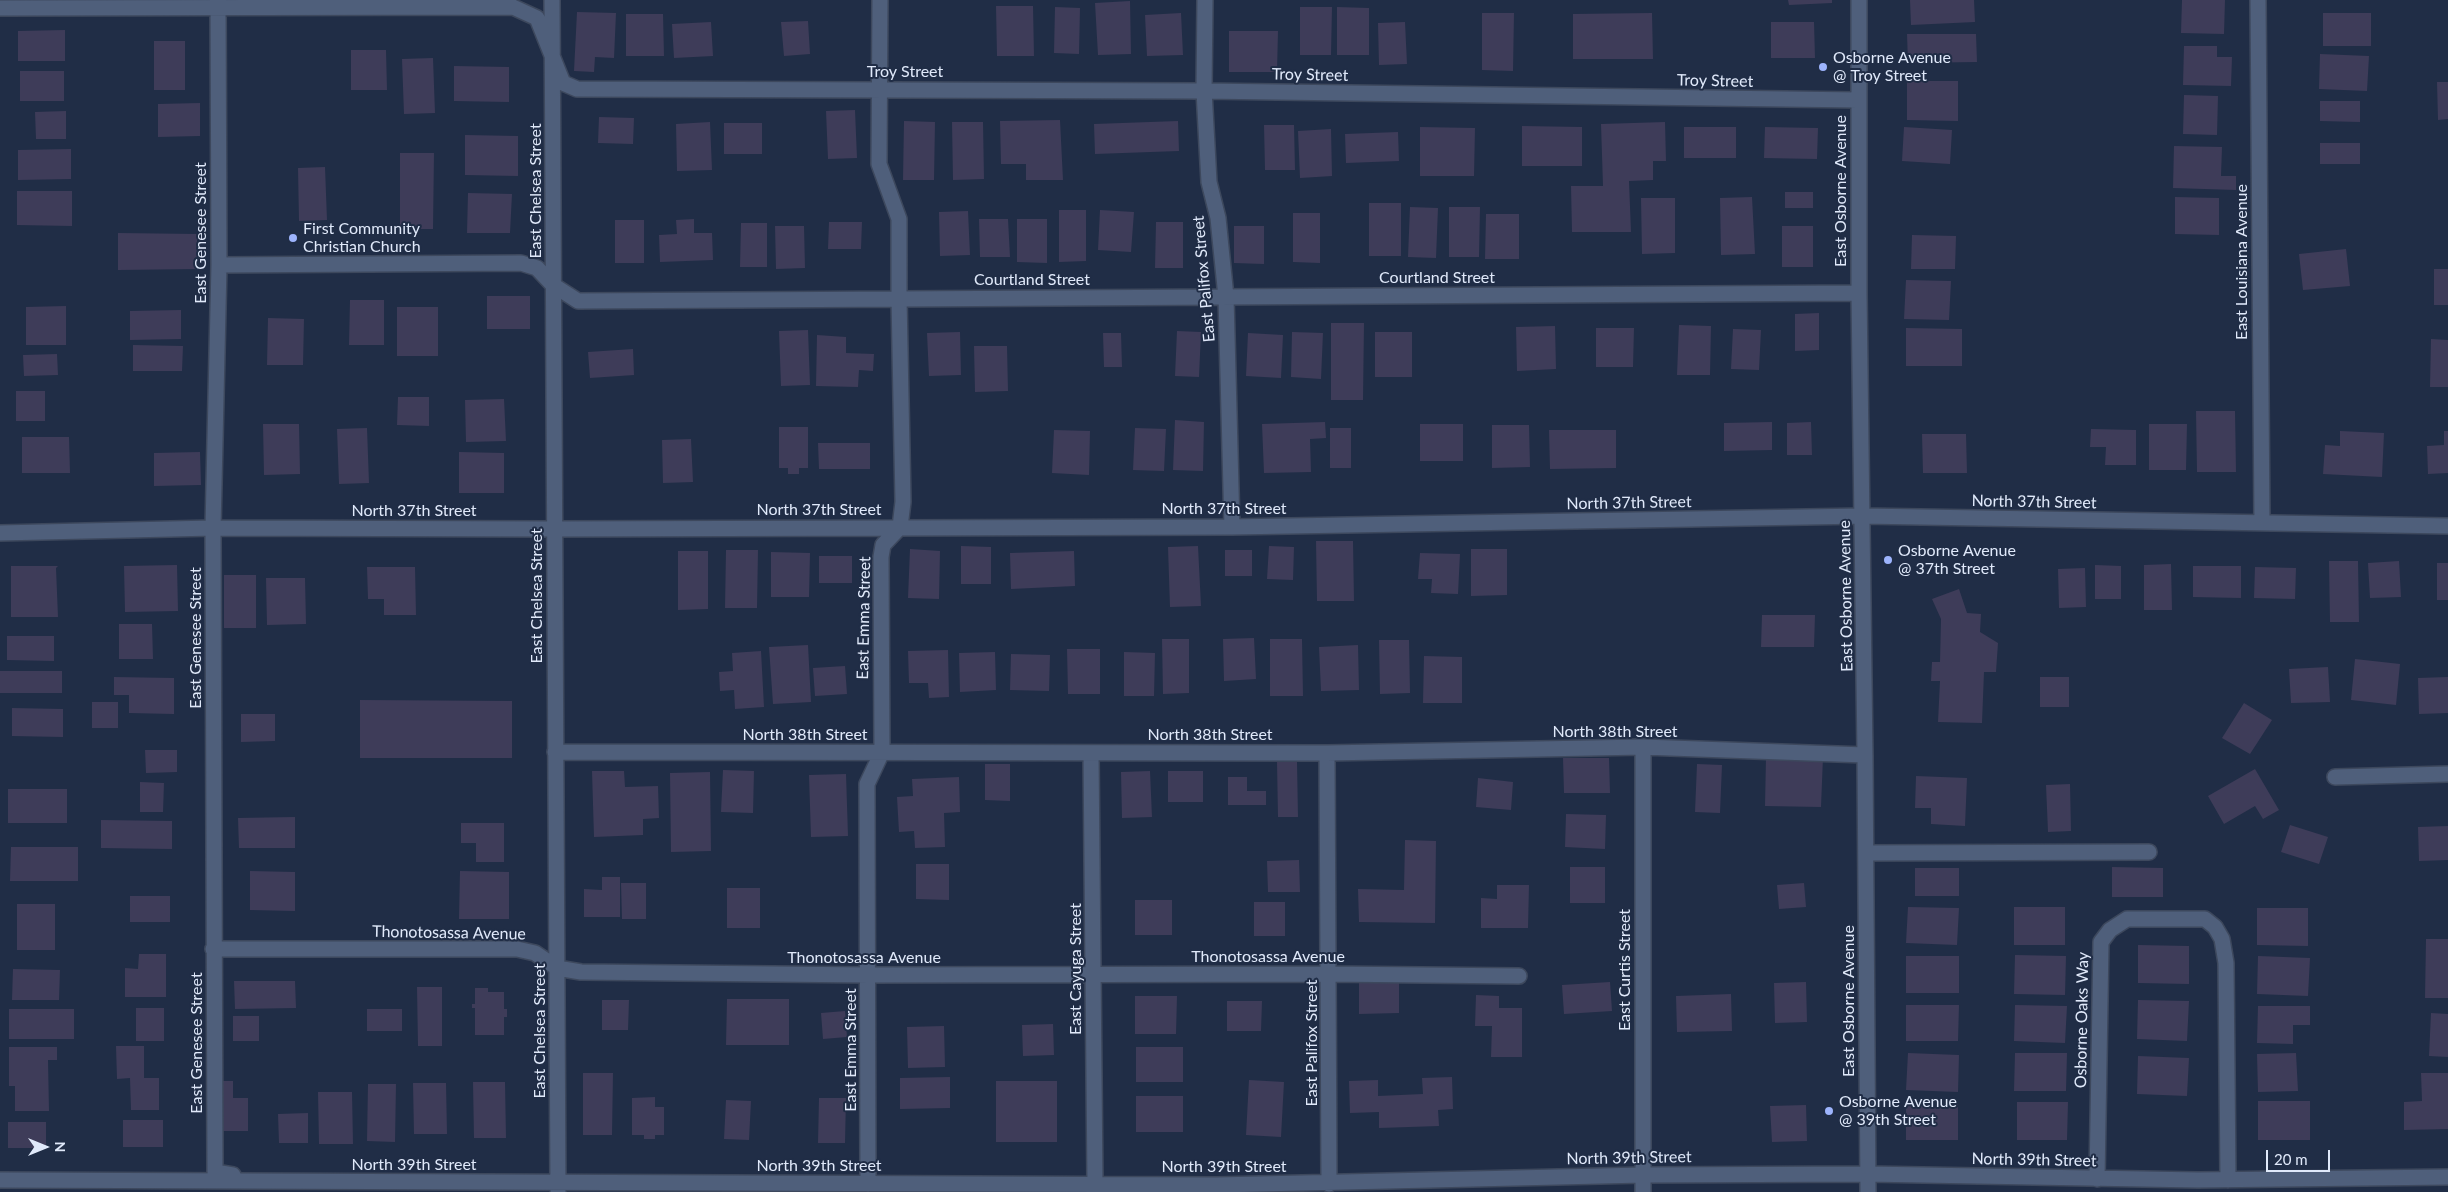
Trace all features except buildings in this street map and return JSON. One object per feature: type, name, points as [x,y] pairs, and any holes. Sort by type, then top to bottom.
[{"type":"street","name":"East Chelsea Street","points":[[552,0],[558,1188]]},
{"type":"street","points":[[880,0],[881,90],[879,164],[899,219],[903,502],[900,527]]},
{"type":"street","name":"East Palifox Street","points":[[1205,0],[1204,91],[1209,182],[1218,218],[1226,297],[1232,527]]},
{"type":"street","name":"East Osborne Avenue","points":[[1859,0],[1859,293],[1868,1192]]},
{"type":"street","name":"East Louisiana Avenue","points":[[2258,0],[2262,523]]},
{"type":"street","name":"Troy Street","points":[[0,8],[218,3],[513,7],[537,18],[553,54],[563,84],[577,89],[1204,91],[1858,100]]},
{"type":"street","name":"East Genesee Street","points":[[218,3],[219,265],[214,528],[215,1172],[274,1182],[317,1192]]},
{"type":"street","name":"Courtland Street","points":[[219,265],[521,262],[537,268],[553,285],[578,301],[1859,293]]},
{"type":"street","name":"North 37th Street","points":[[0,533],[214,528],[554,530],[1232,527],[1862,516],[2448,526]]},
{"type":"street","name":"East Emma Street","points":[[868,1184],[869,976],[867,784],[882,752],[881,557],[883,545],[900,527]]},
{"type":"street","name":"North 38th Street","points":[[555,752],[1327,753],[1643,747],[1865,755]]},
{"type":"street","name":"East Curtis Street","points":[[1643,747],[1643,1192]]},
{"type":"street","name":"East Cayuga Street","points":[[1092,753],[1095,1184]]},
{"type":"street","name":"East Palifox Street","points":[[1327,753],[1330,974],[1329,1184]]},
{"type":"street","points":[[2335,778],[2448,774]]},
{"type":"street","points":[[1866,853],[2149,852]]},
{"type":"street","name":"Osborne Oaks Way","points":[[2097,1178],[2101,942],[2110,930],[2127,919],[2205,919],[2215,927],[2222,939],[2226,964],[2228,1180]]},
{"type":"street","name":"Thonotosassa Avenue","points":[[214,949],[517,949],[535,953],[557,968],[581,972],[869,976],[1330,974],[1519,976]]},
{"type":"street","name":"North 39th Street","points":[[0,1180],[43,1186],[274,1182],[558,1188],[868,1184],[1095,1184],[1217,1189],[1643,1175],[1868,1174],[2097,1178],[2198,1186],[2228,1180],[2448,1178]]},
{"type":"place","name":"Osborne Avenue @ Troy Street","points":[[1823,67]]},
{"type":"place","name":"First Community Christian Church","points":[[293,238]]},
{"type":"place","name":"Osborne Avenue @ 37th Street","points":[[1888,560]]},
{"type":"place","name":"Osborne Avenue @ 39th Street","points":[[1829,1111]]}]
